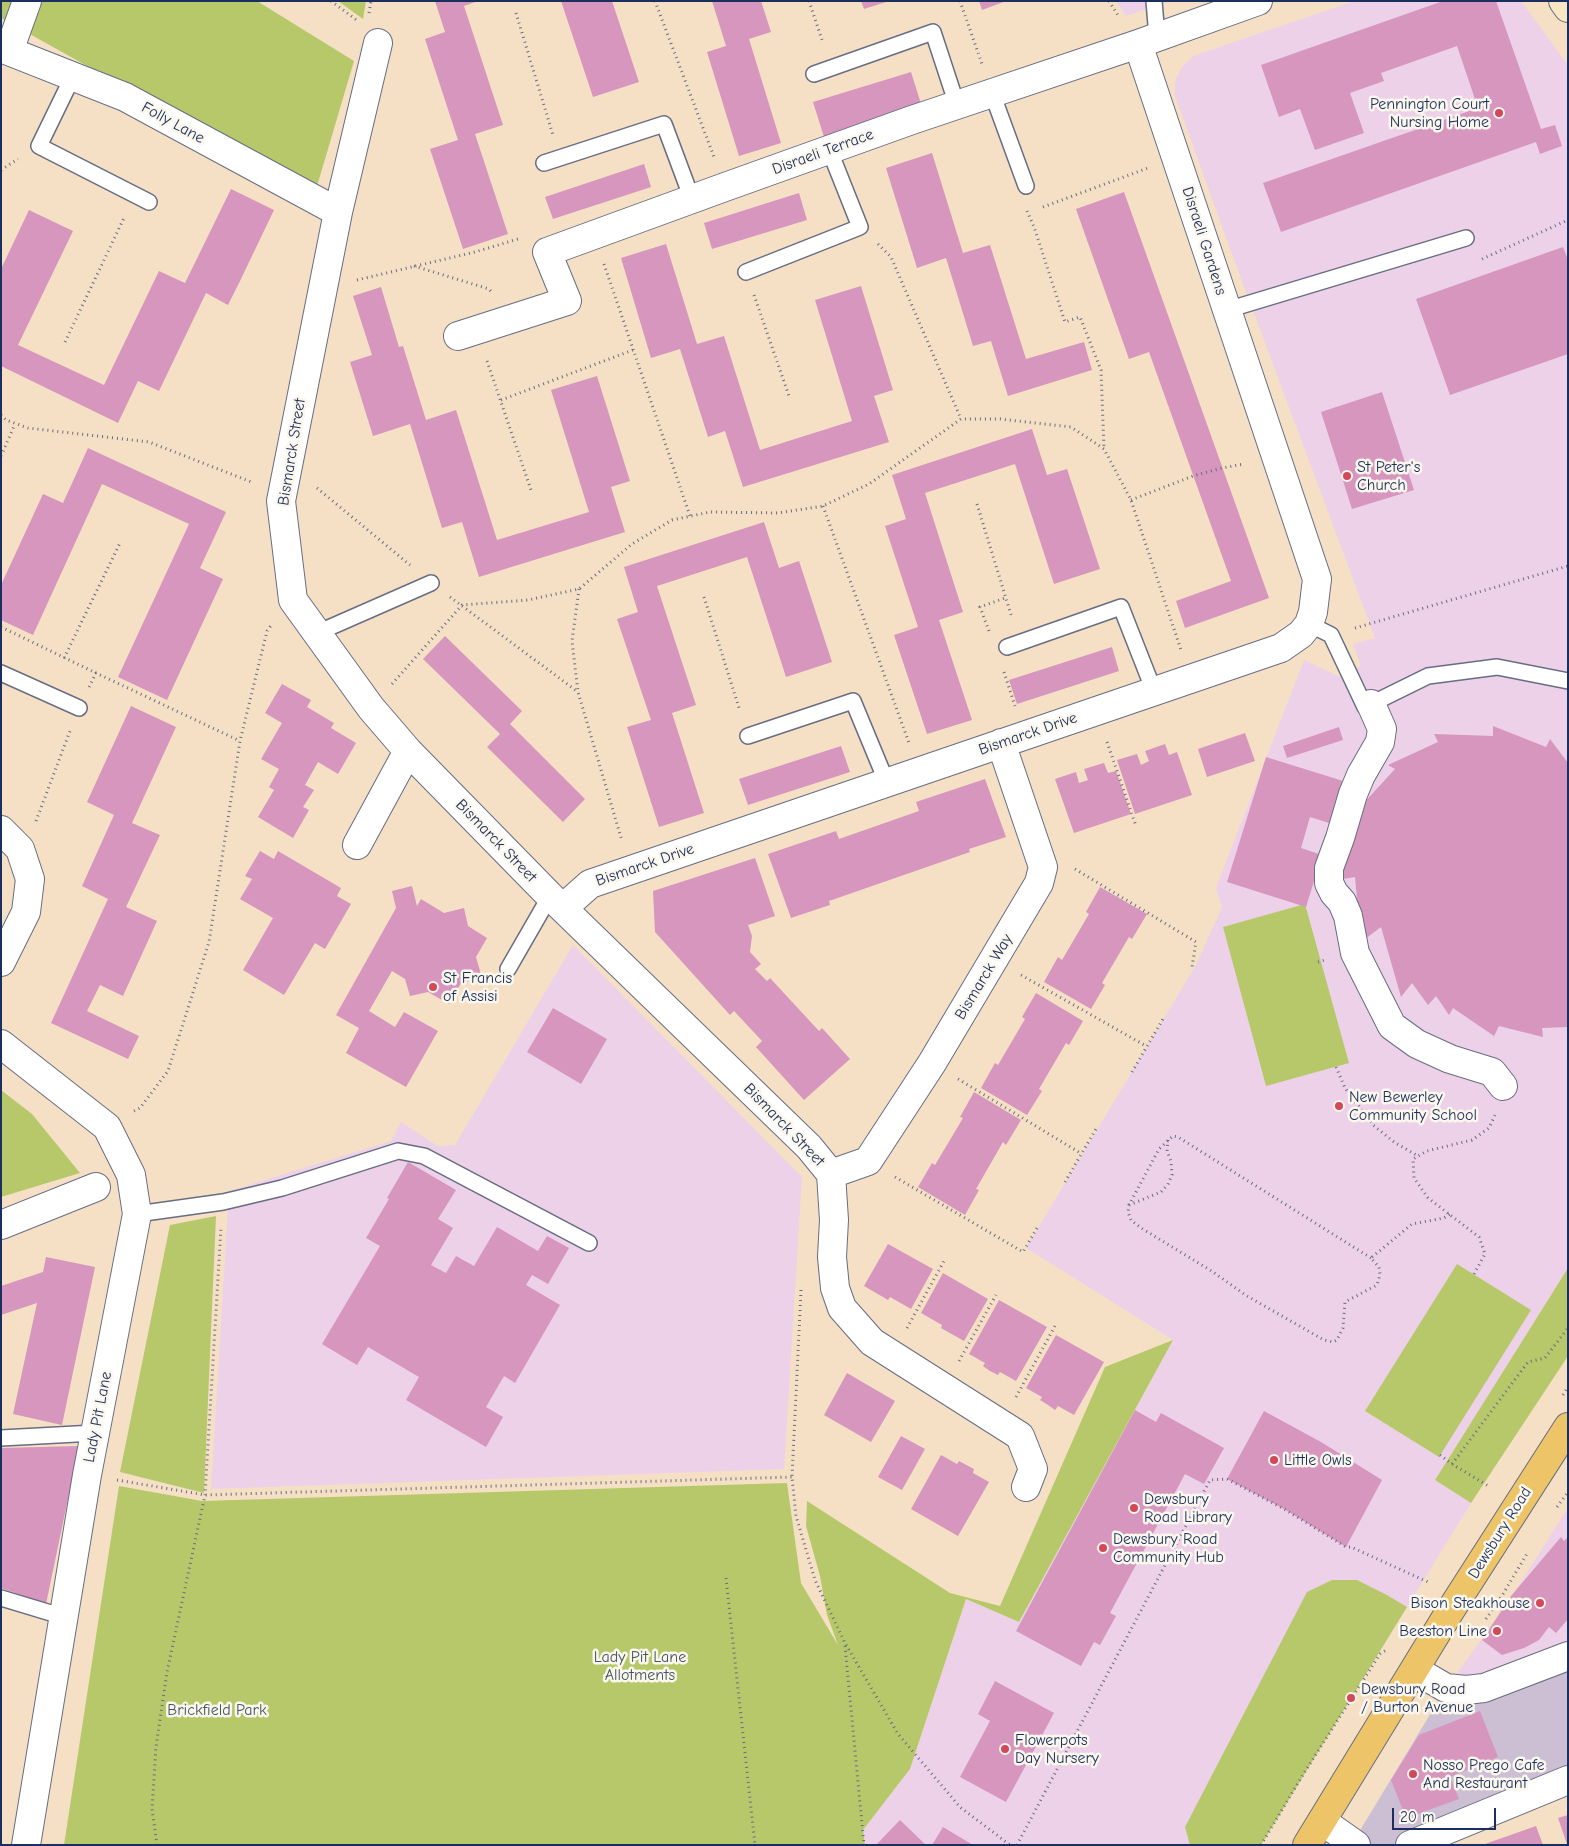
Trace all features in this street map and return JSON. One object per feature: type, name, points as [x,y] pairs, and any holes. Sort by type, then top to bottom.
[{"type":"main road","name":"Dewsbury Road","points":[[1307,1845],[1450,1611],[1568,1427]]},
{"type":"street","points":[[5,50],[27,1]]},
{"type":"street","name":"Disraeli Terrace","points":[[547,252],[829,149],[1258,1]]},
{"type":"street","points":[[1563,1],[1568,8]]},
{"type":"street","name":"Disraeli Gardens","points":[[1148,40],[1176,157],[1273,448]]},
{"type":"street","name":"Bismarck Street","points":[[378,43],[338,212],[281,501],[293,600],[371,708],[408,751],[556,902],[809,1148],[831,1174],[834,1220],[832,1257],[836,1288],[842,1308],[872,1342],[1020,1436],[1033,1469],[1026,1487]]},
{"type":"street","name":"Folly Lane","points":[[5,50],[125,97],[338,212]]},
{"type":"street","points":[[467,333],[567,302],[547,252]]},
{"type":"street","points":[[1273,448],[1317,579],[1313,612],[1320,630]]},
{"type":"street","name":"Bismarck Drive","points":[[556,902],[590,884],[1281,648],[1300,634],[1320,630]]},
{"type":"street","points":[[1371,704],[1382,729],[1380,742],[1361,775],[1353,794],[1329,868],[1329,883],[1334,893],[1342,902],[1348,916],[1355,953],[1392,1026],[1417,1044],[1450,1059],[1492,1072],[1503,1086]]},
{"type":"street","points":[[1002,743],[1043,867]]},
{"type":"street","points":[[357,845],[408,751]]},
{"type":"street","points":[[1,830],[20,849],[30,879],[26,912],[1,962]]},
{"type":"street","name":"Bismarck Way","points":[[868,1161],[932,1063],[994,960],[1039,883],[1043,867]]},
{"type":"street","name":"Lady Pit Lane","points":[[1,1044],[107,1127],[132,1175],[137,1214],[87,1475],[26,1845]]},
{"type":"street","points":[[831,1174],[868,1161]]},
{"type":"street","points":[[1,1225],[96,1187]]},
{"type":"street","points":[[1415,1670],[1446,1688],[1466,1690],[1484,1688],[1568,1656]]},
{"type":"street","points":[[1410,1845],[1568,1780]]},
{"type":"street","points":[[1322,1821],[1356,1845]]},
{"type":"lane","points":[[1148,40],[1154,1]]},
{"type":"lane","points":[[814,74],[932,32],[957,105]]},
{"type":"lane","points":[[73,76],[39,146],[149,202]]},
{"type":"lane","points":[[992,93],[1026,186]]},
{"type":"lane","points":[[544,164],[664,124],[692,198]]},
{"type":"lane","points":[[746,272],[860,227],[829,149]]},
{"type":"lane","points":[[1228,310],[1466,238]]},
{"type":"lane","points":[[317,633],[431,583]]},
{"type":"lane","points":[[1013,645],[1120,607],[1154,691]]},
{"type":"lane","points":[[1320,630],[1365,707],[1428,676],[1496,667],[1568,681]]},
{"type":"lane","points":[[1,673],[79,708]]},
{"type":"lane","points":[[748,736],[853,701],[887,783]]},
{"type":"lane","points":[[508,969],[556,902]]},
{"type":"lane","points":[[137,1214],[223,1202],[282,1188],[398,1151],[424,1156],[589,1243]]},
{"type":"lane","points":[[1,1438],[95,1433]]},
{"type":"lane","points":[[1,1598],[64,1617]]},
{"type":"path","points":[[331,1],[360,22]]},
{"type":"path","points":[[655,1],[725,186]]},
{"type":"path","points":[[809,1],[832,67]]},
{"type":"path","points":[[960,1],[992,93]]},
{"type":"path","points":[[516,13],[560,158]]},
{"type":"path","points":[[1027,213],[1176,157]]},
{"type":"path","points":[[1026,186],[1027,213],[1034,227],[1065,322],[1080,317],[1101,370],[1104,449],[1131,500],[1191,679]]},
{"type":"path","points":[[66,342],[135,195]]},
{"type":"path","points":[[1466,238],[1478,261],[1568,220]]},
{"type":"path","points":[[860,227],[891,256],[961,419]]},
{"type":"path","points":[[594,235],[690,516]]},
{"type":"path","points":[[322,288],[475,252],[527,237],[547,252]]},
{"type":"path","points":[[414,266],[490,289],[511,319]]},
{"type":"path","points":[[746,272],[789,396]]},
{"type":"path","points":[[467,333],[500,400],[531,490]]},
{"type":"path","points":[[500,400],[633,350]]},
{"type":"path","points":[[1,416],[15,424],[28,428],[149,442],[282,495]]},
{"type":"path","points":[[371,708],[462,605],[528,600],[579,589],[632,544],[672,520],[710,512],[778,513],[823,506],[869,484],[961,419],[1000,419],[1071,427],[1104,449]]},
{"type":"path","points":[[1,456],[15,424]]},
{"type":"path","points":[[1131,500],[1273,448]]},
{"type":"path","points":[[977,504],[1013,645]]},
{"type":"path","points":[[823,506],[920,772]]},
{"type":"path","points":[[64,658],[120,543]]},
{"type":"path","points":[[1320,630],[1568,566]]},
{"type":"path","points":[[579,589],[572,641],[578,692],[630,870]]},
{"type":"path","points":[[704,597],[748,736]]},
{"type":"path","points":[[107,1127],[140,1108],[168,1071],[208,942],[240,741],[267,631],[293,600]]},
{"type":"path","points":[[1,627],[240,741]]},
{"type":"path","points":[[20,849],[30,836],[79,708],[96,673]]},
{"type":"path","points":[[1097,711],[1136,826]]},
{"type":"path","points":[[1043,867],[1067,864],[1196,942],[1192,967]]},
{"type":"path","points":[[994,960],[1146,1046]]},
{"type":"path","points":[[1132,1072],[1163,1019]]},
{"type":"path","points":[[932,1063],[1082,1154]]},
{"type":"path","points":[[1336,1067],[1346,1088],[1374,1125],[1394,1142],[1418,1156]]},
{"type":"path","points":[[1474,1274],[1486,1254],[1479,1237],[1428,1198],[1414,1178],[1413,1159],[1427,1151],[1472,1140],[1489,1128],[1502,1103],[1503,1086]]},
{"type":"path","points":[[1065,1182],[1096,1129]]},
{"type":"path","points":[[1173,1136],[1178,1137],[1371,1258],[1379,1267],[1380,1275],[1377,1285],[1344,1302],[1343,1328],[1337,1340],[1333,1342],[1324,1340],[1246,1296],[1210,1270],[1141,1228],[1131,1220],[1128,1212],[1129,1206],[1160,1149],[1173,1136]]},
{"type":"path","points":[[1129,1206],[1161,1192],[1168,1184],[1172,1176],[1168,1140]]},
{"type":"path","points":[[868,1161],[1023,1252],[1037,1228]]},
{"type":"path","points":[[157,1845],[152,1809],[156,1747],[167,1672],[205,1495],[223,1202]]},
{"type":"path","points":[[1371,1258],[1412,1224],[1444,1218],[1450,1214]]},
{"type":"path","points":[[892,1355],[944,1261]]},
{"type":"path","points":[[802,1287],[792,1477],[796,1516],[815,1580],[845,1643],[898,1734],[960,1807],[1010,1845]]},
{"type":"path","points":[[944,1388],[996,1295]]},
{"type":"path","points":[[1001,1424],[1055,1326]]},
{"type":"path","points":[[1452,1464],[1528,1362],[1545,1358],[1568,1328]]},
{"type":"path","points":[[1440,1455],[1490,1487]]},
{"type":"path","points":[[87,1475],[205,1495],[792,1477]]},
{"type":"path","points":[[1017,1845],[1210,1480],[1227,1479],[1346,1547],[1351,1547],[1428,1582]]},
{"type":"path","points":[[1557,1508],[1568,1492]]},
{"type":"path","points":[[1485,1620],[1532,1547]]},
{"type":"path","points":[[726,1578],[755,1845]]},
{"type":"path","points":[[845,1643],[864,1845]]},
{"type":"path","points":[[1261,1845],[1304,1773],[1380,1654]]},
{"type":"shaded area","points":[[1116,1],[1170,1],[1126,16]]},
{"type":"shaded area","points":[[1354,1],[1521,1],[1568,65],[1568,1268],[1435,1480],[1471,1503],[1261,1845],[865,1845],[863,1830],[910,1769],[966,1599],[1019,1622],[1173,1340],[1026,1248],[1196,965],[1222,907],[1216,888],[1304,660],[1338,676],[1361,666],[1353,644],[1375,638],[1174,93],[1176,79],[1182,67],[1193,56]]},
{"type":"shaded area","points":[[573,945],[802,1177],[784,1469],[211,1489],[229,1191],[391,1141],[401,1122],[438,1146],[455,1145]]},
{"type":"shaded area","points":[[1568,1508],[1568,1656],[1446,1688],[1503,1610]]},
{"type":"shaded area","points":[[1568,1656],[1568,1780],[1410,1845],[1356,1845],[1353,1842],[1446,1688]]},
{"type":"green space","points":[[1,1],[257,1],[354,61],[315,193],[1,18]]},
{"type":"green space","points":[[338,1],[366,1],[363,19]]},
{"type":"green space","points":[[1305,904],[1349,1063],[1266,1086],[1223,927]]},
{"type":"green space","points":[[1,1090],[32,1114],[80,1173],[1,1197]]},
{"type":"green space","points":[[216,1216],[204,1493],[120,1472],[170,1225]]},
{"type":"green space","points":[[1457,1264],[1531,1310],[1439,1457],[1365,1411]]},
{"type":"green space","points":[[1568,1268],[1568,1356],[1471,1503],[1435,1480]]},
{"type":"green space","points":[[1173,1340],[1019,1622],[966,1599],[910,1769],[863,1830],[865,1845],[64,1845],[119,1486],[202,1501],[787,1483],[801,1583],[838,1645],[827,1615],[820,1576],[806,1526],[807,1501],[950,1593],[1000,1606],[1105,1367]]},
{"type":"green space","points":[[1332,1580],[1357,1580],[1407,1607],[1261,1845],[1190,1845],[1185,1827],[1307,1592]]},
{"type":"building","points":[[435,1],[478,1],[464,6],[503,125],[475,134],[508,234],[463,249],[430,149],[458,140],[425,39],[445,32]]},
{"type":"building","points":[[561,1],[612,1],[639,82],[593,97]]},
{"type":"building","points":[[712,1],[761,1],[771,32],[749,39],[781,143],[739,156],[707,52],[726,46]]},
{"type":"building","points":[[861,1],[886,1],[886,2],[864,9]]},
{"type":"building","points":[[979,1],[1006,1],[982,10]]},
{"type":"building","name":"Pennington Court Nursing Home","points":[[1443,1],[1496,1],[1541,129],[1555,125],[1562,146],[1540,154],[1536,142],[1281,232],[1263,183],[1478,108],[1457,46],[1381,73],[1384,81],[1350,93],[1364,133],[1315,150],[1300,109],[1279,117],[1261,65]]},
{"type":"building","points":[[911,72],[922,107],[824,137],[813,102]]},
{"type":"building","points":[[932,153],[963,253],[990,245],[1026,359],[1084,342],[1092,370],[1008,396],[991,341],[973,346],[946,258],[917,268],[886,168]]},
{"type":"building","points":[[644,164],[651,187],[553,219],[545,197]]},
{"type":"building","points":[[231,189],[274,210],[240,281],[228,305],[206,293],[159,391],[138,381],[118,423],[1,366],[1,269],[29,210],[73,231],[18,345],[104,385],[159,271],[185,283]]},
{"type":"building","points":[[1124,192],[1269,598],[1185,628],[1176,601],[1231,581],[1149,352],[1129,359],[1076,209]]},
{"type":"building","points":[[799,193],[807,220],[712,249],[704,223]]},
{"type":"building","points":[[666,244],[697,344],[724,336],[760,450],[852,421],[815,300],[861,286],[893,390],[874,396],[889,442],[743,487],[725,431],[708,437],[680,349],[651,358],[621,258]]},
{"type":"building","points":[[1563,247],[1568,260],[1568,354],[1450,395],[1416,299]]},
{"type":"building","points":[[381,287],[399,347],[403,346],[426,420],[456,410],[497,540],[589,512],[551,390],[597,376],[630,481],[611,487],[625,532],[479,577],[462,522],[442,528],[410,424],[373,436],[350,362],[372,355],[353,296]]},
{"type":"building","points":[[1382,392],[1414,490],[1352,509],[1321,412]]},
{"type":"building","points":[[1032,429],[1047,475],[1067,469],[1100,569],[1054,584],[1015,464],[925,493],[963,612],[939,620],[972,720],[927,734],[894,635],[918,627],[885,526],[906,519],[892,475]]},
{"type":"building","points":[[88,448],[226,512],[200,568],[223,579],[167,700],[118,677],[189,524],[102,484],[33,635],[1,620],[1,585],[43,494],[63,503]]},
{"type":"building","points":[[764,522],[779,568],[799,561],[832,662],[786,677],[747,557],[657,586],[696,705],[672,713],[704,813],[659,827],[627,727],[651,720],[617,619],[638,612],[624,567]]},
{"type":"building","points":[[445,636],[522,711],[510,724],[585,799],[563,822],[487,747],[500,734],[423,659]]},
{"type":"building","points":[[1112,647],[1119,671],[1017,704],[1009,680]]},
{"type":"building","points":[[282,684],[311,700],[307,707],[334,723],[331,728],[356,743],[338,774],[318,762],[305,785],[314,790],[303,807],[309,810],[293,838],[258,817],[274,790],[269,787],[279,769],[261,759],[282,723],[265,713]]},
{"type":"building","points":[[131,706],[176,727],[132,823],[160,835],[126,907],[157,921],[123,996],[100,985],[87,1011],[139,1036],[128,1059],[51,1023],[108,899],[82,886],[114,815],[87,802]]},
{"type":"building","points":[[1493,726],[1546,747],[1550,739],[1568,763],[1568,1027],[1542,1028],[1543,1037],[1499,1026],[1494,1036],[1453,1008],[1449,1015],[1436,996],[1428,1005],[1412,983],[1401,997],[1381,927],[1361,942],[1355,877],[1337,880],[1361,806],[1395,769],[1388,765],[1438,742],[1434,734],[1493,736]]},
{"type":"building","points":[[1339,727],[1343,740],[1287,758],[1283,746]]},
{"type":"building","points":[[1245,733],[1255,761],[1207,777],[1198,749]]},
{"type":"building","points":[[1165,744],[1169,755],[1177,752],[1192,795],[1135,814],[1117,760],[1137,754],[1141,765],[1149,761],[1145,751]]},
{"type":"building","points":[[841,746],[850,772],[748,805],[739,779]]},
{"type":"building","points":[[1266,757],[1343,781],[1329,823],[1310,817],[1301,848],[1322,855],[1306,907],[1227,882]]},
{"type":"building","points":[[1104,763],[1108,773],[1116,771],[1131,814],[1074,833],[1055,779],[1076,772],[1079,783],[1088,780],[1084,769]]},
{"type":"building","points":[[985,779],[1006,837],[969,849],[970,852],[829,901],[830,905],[791,918],[768,854],[836,831],[839,839],[919,811],[916,802]]},
{"type":"building","points":[[260,851],[274,859],[278,851],[341,888],[337,896],[351,904],[325,949],[315,943],[284,995],[243,970],[273,918],[240,899],[252,879],[245,876]]},
{"type":"building","points":[[755,858],[775,916],[748,925],[752,936],[750,952],[761,964],[755,969],[767,981],[770,978],[819,1031],[822,1028],[850,1059],[804,1100],[756,1047],[762,1041],[734,1011],[730,1015],[655,932],[653,891]]},
{"type":"building","name":"St Francis of Assisi","points":[[412,886],[417,906],[421,899],[444,913],[464,908],[468,926],[487,938],[476,957],[482,978],[461,983],[449,1004],[428,992],[410,996],[405,979],[392,971],[369,1011],[395,1027],[404,1012],[438,1031],[406,1087],[346,1053],[359,1028],[336,1015],[396,908],[392,891]]},
{"type":"building","points":[[1100,887],[1147,914],[1132,939],[1129,937],[1102,983],[1105,985],[1091,1009],[1044,982],[1058,957],[1062,960],[1089,914],[1086,912]]},
{"type":"building","points":[[1036,993],[1083,1021],[1069,1045],[1066,1043],[1039,1089],[1042,1091],[1027,1115],[981,1088],[995,1063],[998,1065],[1025,1019],[1022,1017]]},
{"type":"building","points":[[553,1008],[607,1039],[581,1084],[527,1052]]},
{"type":"building","points":[[974,1092],[1021,1120],[1006,1145],[1003,1142],[976,1189],[979,1190],[965,1215],[918,1187],[932,1163],[935,1165],[963,1118],[960,1117]]},
{"type":"building","points":[[408,1162],[456,1190],[438,1219],[453,1228],[431,1265],[446,1273],[456,1256],[474,1266],[497,1227],[538,1251],[547,1236],[569,1248],[548,1284],[532,1275],[526,1285],[560,1305],[515,1383],[504,1376],[486,1407],[503,1417],[486,1447],[406,1400],[419,1377],[368,1347],[357,1365],[322,1344],[380,1246],[366,1238]]},
{"type":"building","points":[[888,1244],[933,1269],[911,1309],[890,1297],[888,1300],[864,1286]]},
{"type":"building","points":[[46,1257],[95,1267],[62,1425],[13,1414],[37,1303],[1,1315],[1,1286],[43,1272]]},
{"type":"building","points":[[943,1273],[988,1299],[964,1341],[941,1328],[942,1325],[921,1313]]},
{"type":"building","points":[[999,1300],[1047,1327],[1016,1381],[1000,1372],[998,1375],[990,1371],[983,1366],[985,1363],[969,1354]]},
{"type":"building","points":[[1056,1335],[1104,1362],[1074,1415],[1058,1406],[1055,1410],[1040,1400],[1042,1397],[1026,1388]]},
{"type":"building","points":[[847,1373],[895,1401],[871,1442],[824,1415]]},
{"type":"building","name":"Dewsbury Road Community Hub","points":[[1135,1410],[1156,1422],[1161,1413],[1224,1448],[1204,1484],[1185,1474],[1110,1613],[1116,1616],[1100,1645],[1094,1642],[1081,1666],[1016,1631]]},
{"type":"building","points":[[1264,1411],[1321,1442],[1382,1480],[1346,1547],[1284,1509],[1227,1479]]},
{"type":"building","points":[[901,1436],[925,1449],[902,1490],[878,1477]]},
{"type":"building","points":[[79,1446],[46,1604],[1,1588],[1,1448]]},
{"type":"building","points":[[941,1455],[957,1464],[959,1461],[974,1469],[973,1473],[989,1482],[958,1536],[911,1509]]},
{"type":"building","points":[[1561,1537],[1564,1541],[1568,1537],[1568,1619],[1556,1633],[1549,1627],[1539,1640],[1524,1648],[1502,1655],[1482,1640],[1511,1596]]},
{"type":"building","name":"Flowerpots Day Nursery","points":[[995,1681],[1054,1713],[1006,1802],[960,1777],[990,1721],[978,1714]]},
{"type":"building","points":[[1480,1711],[1498,1757],[1450,1777],[1459,1799],[1406,1818],[1391,1780],[1419,1735]]},
{"type":"building","points":[[1568,1815],[1568,1844],[1567,1844],[1558,1818]]},
{"type":"building","points":[[900,1820],[926,1845],[876,1845]]},
{"type":"building","points":[[1536,1826],[1543,1845],[1485,1845],[1485,1844]]},
{"type":"building","points":[[943,1827],[973,1845],[932,1845]]},
{"type":"place","name":"Pennington Court Nursing Home","points":[[1499,113]]},
{"type":"place","name":"St Peter's Church","points":[[1347,476]]},
{"type":"place","name":"St Francis of Assisi","points":[[433,987]]},
{"type":"place","name":"New Bewerley Community School","points":[[1339,1106]]},
{"type":"place","name":"Little Owls","points":[[1274,1460]]},
{"type":"place","name":"Dewsbury Road Library","points":[[1134,1508]]},
{"type":"place","name":"Dewsbury Road Community Hub","points":[[1103,1548]]},
{"type":"place","name":"Bison Steakhouse","points":[[1540,1603]]},
{"type":"place","name":"Beeston Line","points":[[1497,1631]]},
{"type":"place","name":"Dewsbury Road / Burton Avenue","points":[[1351,1698]]},
{"type":"place","name":"Flowerpots Day Nursery","points":[[1005,1749]]},
{"type":"place","name":"Nosso Prego Cafe And Restaurant","points":[[1413,1774]]},
{"type":"park label","name":"Lady Pit Lane Allotments","points":[[640,1666]]},
{"type":"park label","name":"Brickfield Park","points":[[217,1710]]}]
